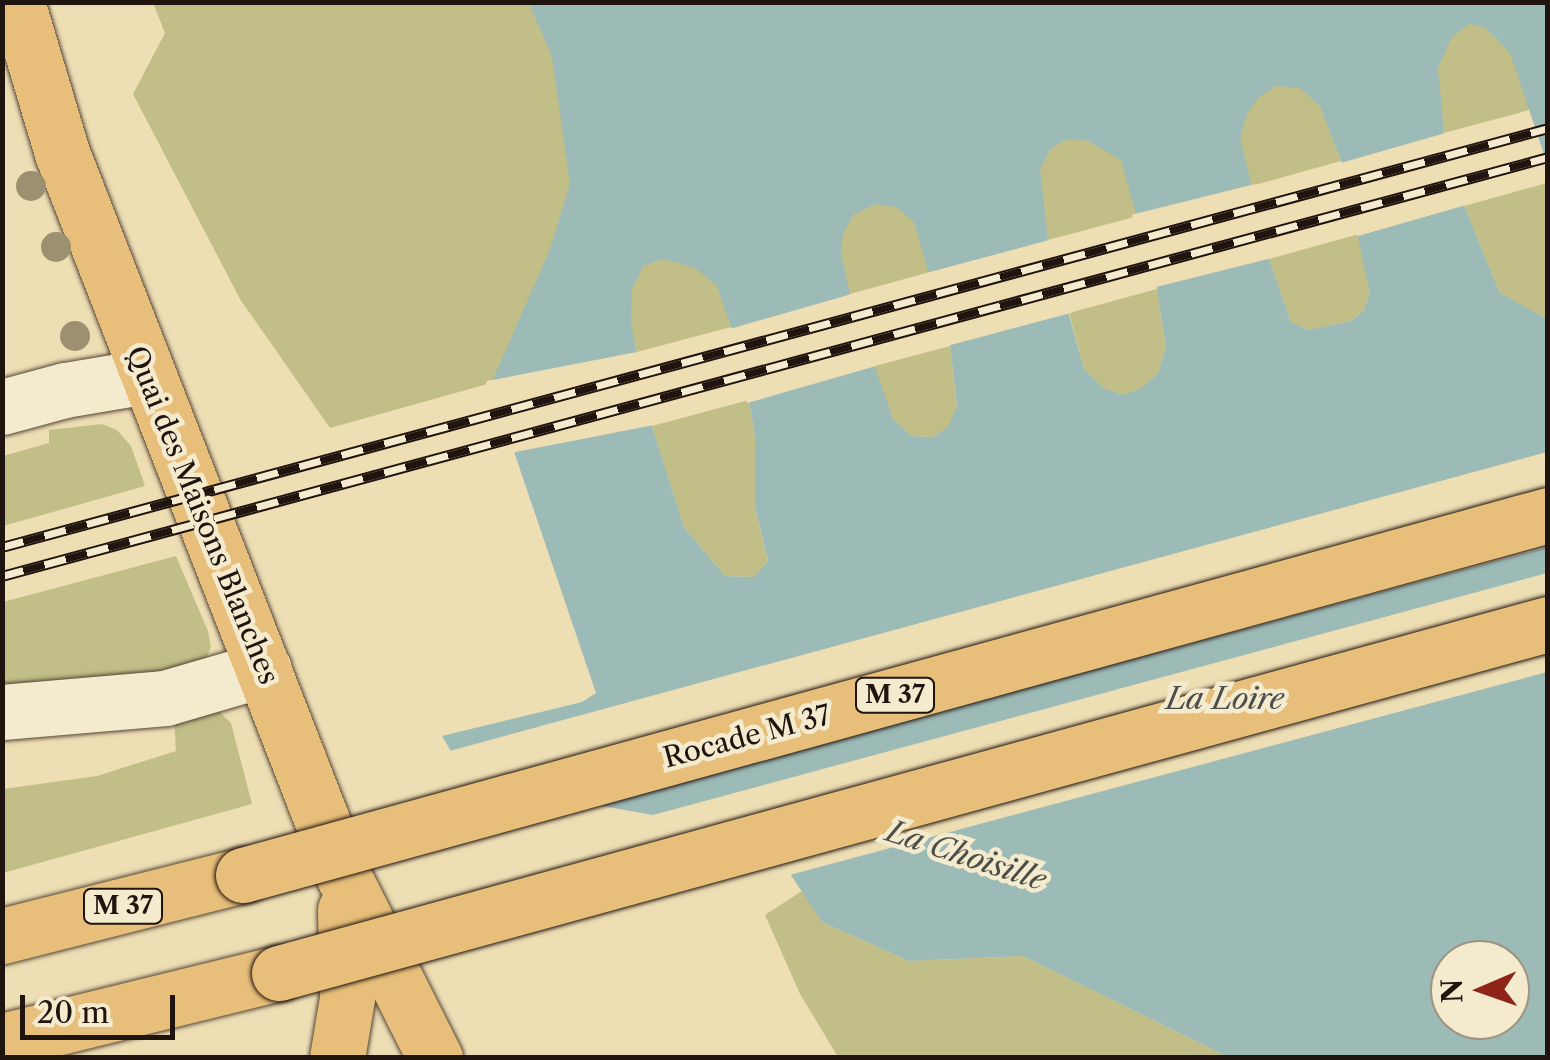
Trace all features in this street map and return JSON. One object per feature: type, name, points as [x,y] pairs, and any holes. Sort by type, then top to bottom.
[{"type":"main road","name":"Quai des Maisons Blanches","points":[[17,2],[62,153],[344,877]]},
{"type":"main road","name":"Quai des Maisons Blanches","points":[[2,33],[40,124],[62,153]]},
{"type":"main road","name":"Rocade M 37","points":[[2,936],[243,875],[1548,515]]},
{"type":"main road","points":[[2,1040],[279,972],[1548,624]]},
{"type":"main road","points":[[337,1058],[347,998],[344,877]]},
{"type":"main road","points":[[344,877],[435,1058]]},
{"type":"main road","points":[[6,1058],[105,1016]]},
{"type":"street","points":[[2,406],[148,376]]},
{"type":"street","points":[[2,712],[165,698],[264,669]]},
{"type":"shaded area","points":[[153,3],[1547,3],[1526,91],[1533,109],[1444,133],[1442,115],[1335,145],[1341,161],[1251,186],[1246,169],[1134,201],[1138,216],[1048,240],[1046,227],[926,260],[930,272],[850,294],[847,283],[728,317],[731,327],[637,352],[635,343],[330,428],[240,299],[133,94],[165,33]]},
{"type":"shaded area","points":[[1547,183],[1545,321],[1500,293],[1464,206]]},
{"type":"shaded area","points":[[1359,234],[1370,293],[1363,311],[1351,321],[1308,330],[1291,322],[1269,259]]},
{"type":"shaded area","points":[[1157,289],[1166,347],[1158,373],[1143,387],[1124,395],[1104,388],[1084,369],[1069,313]]},
{"type":"shaded area","points":[[950,346],[957,406],[948,428],[933,437],[911,436],[893,419],[871,367]]},
{"type":"shaded area","points":[[749,400],[755,437],[755,508],[768,562],[754,577],[725,576],[684,527],[652,426]]},
{"type":"shaded area","points":[[102,424],[117,430],[131,446],[145,486],[3,526],[3,456],[49,443],[49,430]]},
{"type":"shaded area","points":[[176,556],[208,631],[211,647],[206,659],[192,669],[3,693],[3,602]]},
{"type":"shaded area","points":[[216,708],[231,723],[252,804],[3,873],[3,789],[97,776],[176,751],[174,719]]},
{"type":"shaded area","points":[[802,891],[822,922],[909,961],[1023,956],[1228,1057],[838,1057],[800,994],[765,915]]},
{"type":"water","name":"La Loire","points":[[529,3],[1547,3],[1547,163],[1510,53],[1486,28],[1469,24],[1452,37],[1438,68],[1444,133],[1464,206],[1500,293],[1547,319],[1547,1057],[1228,1057],[1023,956],[909,961],[822,922],[775,851],[686,821],[469,782],[442,736],[582,702],[596,693],[491,384],[550,249],[570,184],[552,57]],"holes":[[[1276,86],[1300,88],[1320,106],[1341,161],[1370,293],[1363,311],[1351,321],[1308,330],[1291,322],[1269,259],[1240,137],[1248,112],[1260,96]],[[1067,139],[1088,141],[1121,160],[1157,289],[1166,347],[1158,373],[1143,387],[1124,395],[1104,388],[1084,369],[1048,240],[1040,169],[1051,148]],[[875,204],[896,207],[914,222],[950,345],[957,406],[948,427],[933,437],[911,436],[893,419],[850,294],[841,253],[843,234],[853,215]],[[663,259],[695,268],[717,286],[731,327],[755,437],[755,508],[768,561],[754,577],[725,576],[684,527],[652,426],[631,324],[632,289],[643,266]]]},
{"type":"pier","points":[[1449,132],[1470,204],[1357,236],[1337,164]]},
{"type":"pier","points":[[1255,184],[1273,258],[1150,288],[1132,215]]},
{"type":"pier","points":[[1053,239],[1073,312],[944,347],[925,273]]},
{"type":"pier","points":[[855,293],[876,366],[747,403],[726,330]]},
{"type":"pier","points":[[642,351],[656,425],[500,455],[486,381]]},
{"type":"pier","points":[[1547,452],[1547,547],[580,809],[472,804],[446,752]]},
{"type":"pier","points":[[1547,573],[1547,672],[786,876],[772,855],[685,826],[638,819]]},
{"type":"railway","points":[[2,547],[1548,128]]},
{"type":"railway","points":[[2,576],[1548,157]]},
{"type":"water label","name":"La Choisille","points":[[966,856]]}]
